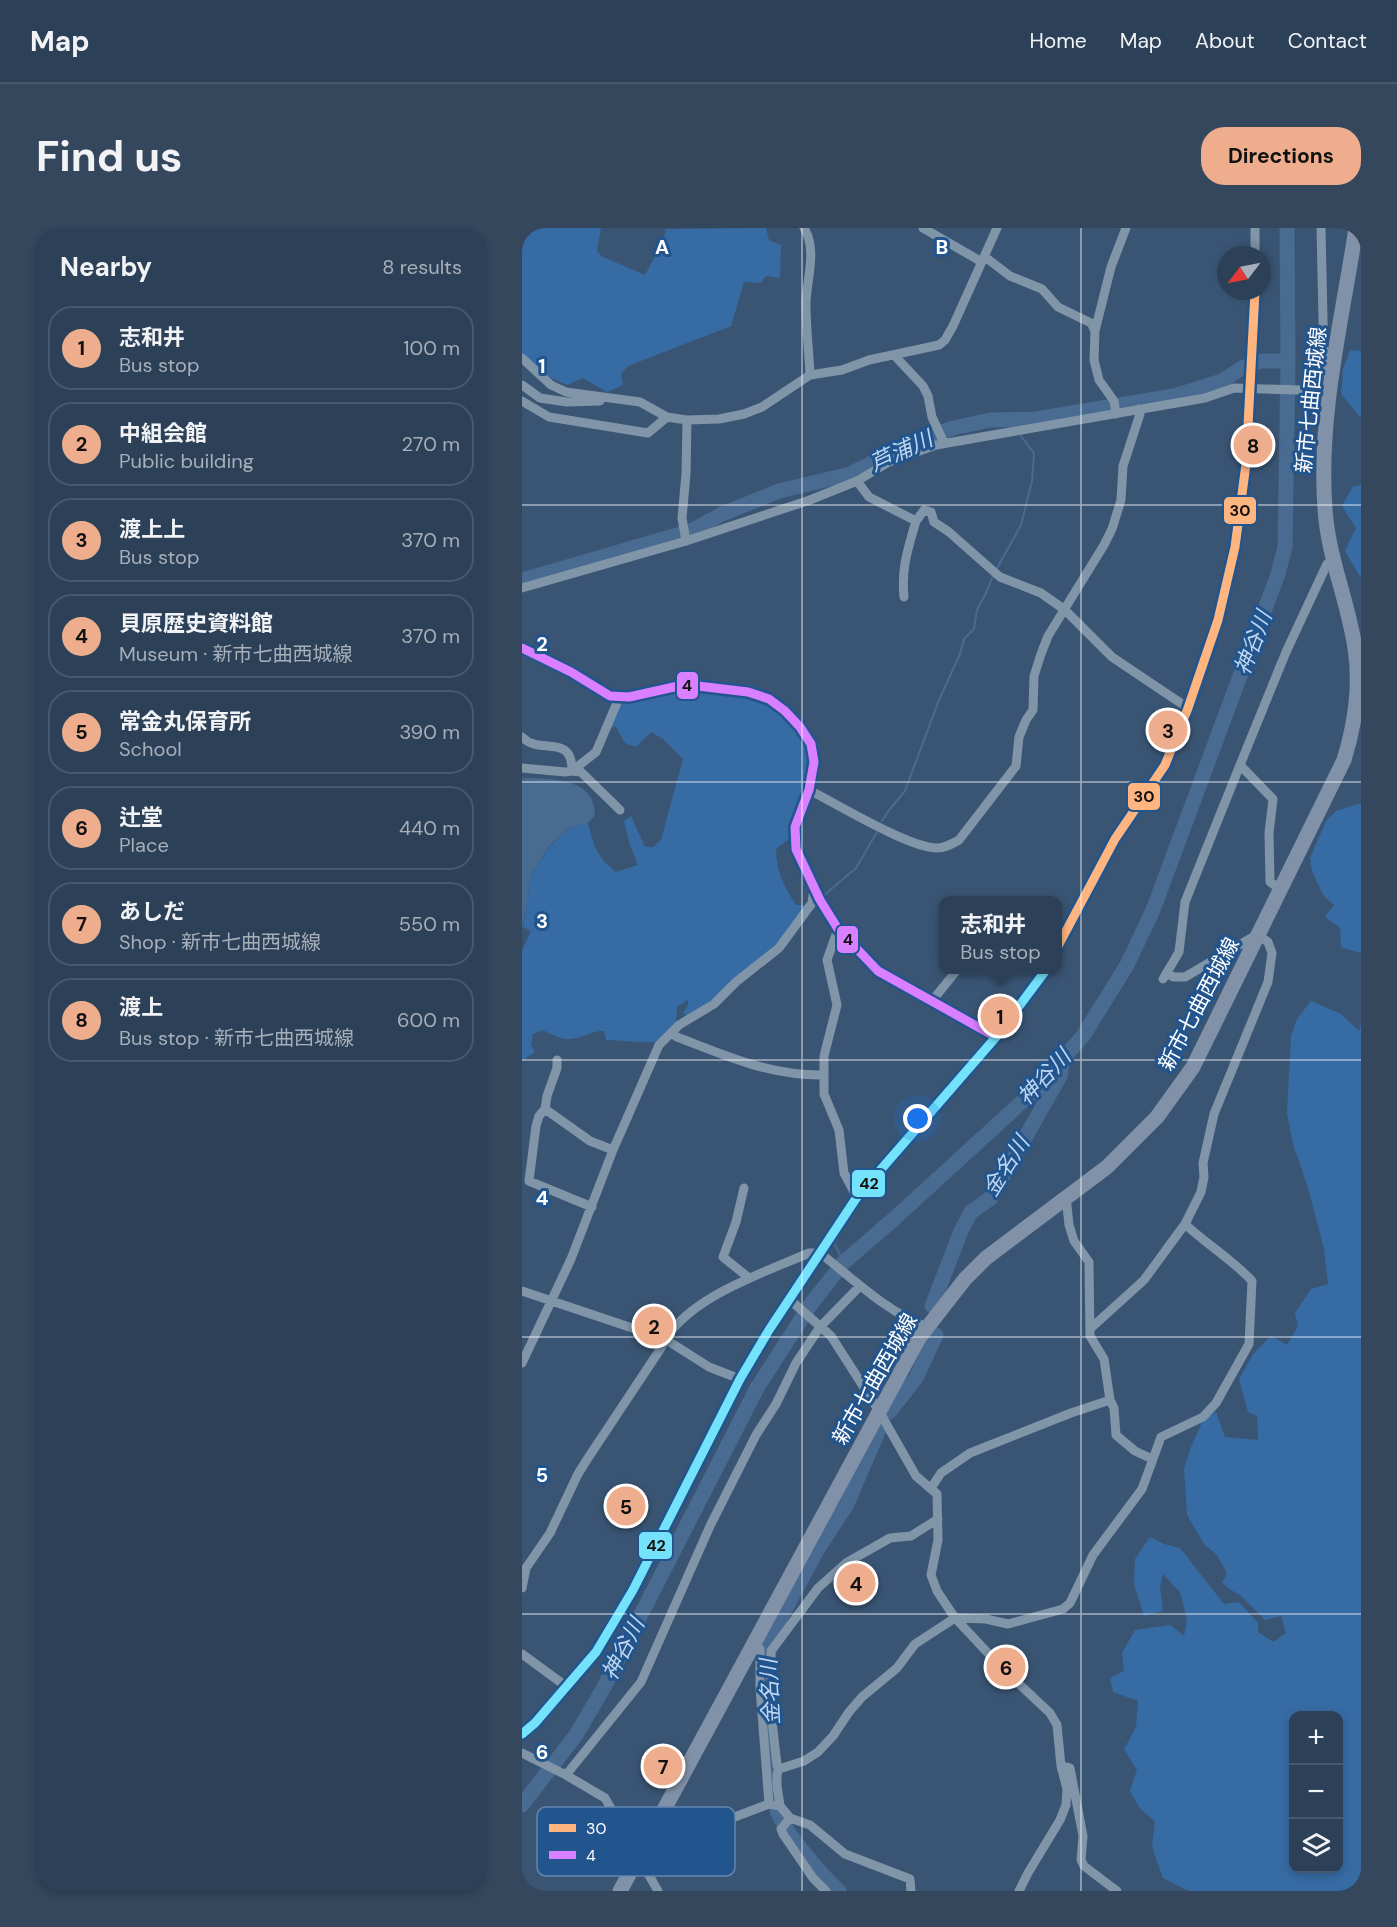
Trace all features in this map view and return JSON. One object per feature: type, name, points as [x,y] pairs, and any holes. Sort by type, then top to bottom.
[{"type":"main road","name":"新市七曲西城線","points":[[665,1807],[879,1411],[927,1327],[965,1279],[986,1258],[1107,1167],[1157,1117],[1193,1067],[1344,760],[1353,733],[1358,680],[1355,649],[1334,561],[1325,510],[1324,390],[1331,375],[1356,228]]},
{"type":"main road","name":"新市七曲西城線","points":[[620,1891],[628,1876]]},
{"type":"street","points":[[804,228],[810,238],[812,251],[806,306],[810,375]]},
{"type":"street","points":[[923,228],[1010,276],[1042,289],[1058,307],[1091,323],[1095,331]]},
{"type":"street","points":[[522,358],[551,385],[566,392],[640,402],[667,417],[687,420],[719,419],[744,414],[762,407],[810,375],[842,370],[869,360],[939,345],[945,340],[997,228]]},
{"type":"street","points":[[1115,408],[1099,380],[1094,360],[1095,331],[1111,267],[1126,228]]},
{"type":"street","points":[[1255,228],[1255,246]]},
{"type":"street","points":[[1321,228],[1324,365],[1331,375]]},
{"type":"street","points":[[1062,939],[1115,839],[1165,765],[1188,708],[1218,620],[1234,547],[1246,464],[1252,388],[1255,300]]},
{"type":"street","points":[[894,355],[923,386],[928,396],[932,417],[942,436]]},
{"type":"street","points":[[522,385],[540,398],[567,402],[623,399]]},
{"type":"street","points":[[522,594],[522,588],[810,500],[857,481],[889,462],[942,436],[1115,408],[1139,410],[1205,398],[1234,388],[1324,390]]},
{"type":"street","points":[[522,401],[549,417],[648,433],[667,417]]},
{"type":"street","points":[[809,790],[915,844],[936,848],[948,847],[959,840],[1016,766],[1019,737],[1033,710],[1034,676],[1048,636],[1112,529],[1121,500],[1123,466],[1140,414],[1139,410]]},
{"type":"street","points":[[686,539],[682,518],[687,420]]},
{"type":"street","points":[[857,481],[869,497],[916,521]]},
{"type":"street","points":[[904,597],[902,578],[904,561],[916,521],[924,510],[931,512],[934,522],[949,532],[1000,577],[1041,593],[1065,610],[1112,657],[1188,708]]},
{"type":"street","points":[[1091,1328],[1144,1280],[1185,1224],[1202,1192],[1203,1163],[1214,1114],[1268,982],[1272,954],[1269,942],[1259,936],[1253,937],[1185,977],[1165,976],[1179,952],[1185,902],[1286,652],[1327,564],[1334,561]]},
{"type":"street","points":[[522,648],[571,672],[601,692],[619,698],[683,685],[748,692],[768,699],[785,711],[800,727],[811,744],[814,762],[809,790],[795,827],[796,849],[814,888],[838,929],[878,971],[996,1037]]},
{"type":"street","points":[[572,771],[596,752],[619,698]]},
{"type":"street","points":[[522,737],[534,745],[566,749],[572,759],[572,771]]},
{"type":"street","points":[[1240,765],[1273,799],[1269,833],[1270,882],[1282,890]]},
{"type":"street","points":[[522,768],[581,772],[620,810]]},
{"type":"street","points":[[522,1363],[552,1301],[592,1207],[613,1150],[659,1045],[679,1025],[714,1004],[736,982],[779,948],[812,903],[814,888]]},
{"type":"street","points":[[838,929],[827,960],[837,1005],[824,1056],[824,1094],[839,1130],[844,1173],[857,1197]]},
{"type":"street","points":[[932,1001],[954,974]]},
{"type":"street","points":[[522,1734],[567,1687],[596,1652],[633,1590],[740,1379],[789,1299],[857,1197],[996,1037],[1042,974]]},
{"type":"street","points":[[671,1033],[758,1068],[800,1076],[824,1075]]},
{"type":"street","points":[[556,1060],[557,1068],[545,1108],[536,1126],[529,1181],[592,1207]]},
{"type":"street","points":[[545,1108],[590,1141],[613,1150]]},
{"type":"street","points":[[744,1188],[736,1222],[723,1257],[749,1278]]},
{"type":"street","points":[[1066,1197],[1069,1225],[1074,1241],[1089,1262],[1090,1336],[1104,1359],[1110,1400],[1114,1408],[1116,1435],[1135,1451],[1152,1459]]},
{"type":"street","points":[[779,1769],[804,1761],[818,1752],[862,1697],[897,1668],[915,1644],[955,1618],[986,1619],[1008,1624],[1063,1609],[1070,1603],[1093,1555],[1142,1489],[1161,1437],[1203,1417],[1216,1403],[1249,1344],[1252,1281],[1185,1224]]},
{"type":"street","points":[[522,1588],[526,1568],[550,1533],[578,1474],[665,1339],[684,1318],[708,1299],[749,1278],[809,1253],[821,1254],[851,1276],[860,1286],[915,1323],[927,1327]]},
{"type":"street","points":[[566,1775],[641,1682],[710,1526],[756,1435],[776,1404],[796,1363],[820,1327],[860,1286]]},
{"type":"street","points":[[522,1291],[665,1339],[710,1367],[740,1379]]},
{"type":"street","points":[[789,1299],[831,1336],[879,1411],[916,1476],[937,1494],[937,1554],[931,1575],[938,1591],[955,1618],[1002,1668],[1050,1713],[1057,1725],[1066,1789],[1063,1812],[1020,1891]]},
{"type":"street","points":[[931,1488],[941,1473],[970,1453],[1110,1400]]},
{"type":"street","points":[[911,1891],[910,1879],[845,1854],[810,1825],[790,1818],[780,1806],[777,1774],[779,1769],[770,1703],[771,1651],[818,1588],[846,1563],[890,1538],[910,1536],[938,1519]]},
{"type":"street","points":[[754,1644],[760,1649],[760,1688],[769,1804]]},
{"type":"street","points":[[522,1654],[567,1687]]},
{"type":"street","points":[[525,1755],[605,1798],[611,1807]]},
{"type":"street","points":[[1061,1766],[1070,1768],[1083,1836],[1081,1860],[1084,1866],[1117,1891]]},
{"type":"street","points":[[735,1817],[769,1804],[780,1806]]},
{"type":"street","points":[[790,1818],[781,1829],[813,1878],[826,1891]]},
{"type":"street","points":[[649,1876],[658,1891]]},
{"type":"shaded area","points":[[522,228],[601,228],[597,251],[601,256],[645,275],[662,243],[666,229],[766,228],[769,240],[781,245],[780,278],[766,276],[761,283],[744,282],[731,326],[628,366],[621,374],[623,385],[607,392],[583,378],[567,385],[545,375],[522,353]]},
{"type":"shaded area","points":[[1350,350],[1361,351],[1361,418],[1341,394],[1343,369]]},
{"type":"shaded area","points":[[1361,485],[1361,578],[1345,551],[1356,528],[1342,506],[1353,486]]},
{"type":"shaded area","points":[[688,689],[745,696],[769,705],[805,739],[810,752],[798,819],[789,839],[776,849],[776,857],[779,871],[796,905],[807,905],[777,946],[694,1021],[683,1013],[688,1000],[677,1007],[676,1026],[661,1040],[643,1042],[606,1040],[604,1031],[567,1039],[543,1030],[533,1034],[531,1045],[535,1052],[522,1061],[522,951],[531,931],[523,927],[529,878],[550,846],[569,828],[588,823],[597,851],[616,872],[638,865],[624,821],[631,816],[645,847],[653,847],[661,840],[683,759],[663,739],[651,732],[636,747],[625,743],[616,727],[608,728],[616,708],[631,699]]},
{"type":"shaded area","points":[[522,779],[560,780],[580,787],[593,803],[595,815],[588,823],[569,828],[550,845],[529,878],[528,899],[522,928]]},
{"type":"shaded area","points":[[1361,803],[1361,953],[1341,947],[1340,928],[1325,917],[1334,905],[1323,895],[1312,871],[1310,858],[1326,821],[1336,811]]},
{"type":"shaded area","points":[[1311,1001],[1341,1014],[1359,1031],[1361,1024],[1361,1891],[1189,1891],[1163,1878],[1152,1847],[1155,1822],[1139,1807],[1130,1791],[1137,1770],[1124,1749],[1136,1727],[1138,1701],[1113,1692],[1110,1678],[1124,1671],[1122,1653],[1135,1630],[1170,1625],[1184,1636],[1187,1620],[1180,1592],[1163,1574],[1160,1587],[1163,1611],[1144,1616],[1134,1584],[1135,1559],[1150,1537],[1180,1548],[1224,1604],[1239,1602],[1258,1623],[1258,1632],[1273,1642],[1286,1633],[1281,1616],[1265,1620],[1240,1595],[1222,1582],[1227,1574],[1217,1555],[1204,1544],[1187,1515],[1184,1468],[1203,1420],[1216,1412],[1225,1437],[1258,1440],[1257,1416],[1248,1412],[1239,1379],[1254,1353],[1271,1336],[1287,1345],[1298,1326],[1295,1313],[1311,1289],[1328,1284],[1324,1249],[1308,1188],[1293,1144],[1287,1114],[1291,1036],[1297,1019]]},
{"type":"waterway","name":"神谷川","points":[[522,1805],[576,1735],[604,1687],[757,1388],[811,1304],[844,1262],[1036,1089],[1083,1036],[1127,965],[1153,910],[1278,574],[1285,547],[1288,361],[1287,228]]},
{"type":"waterway","name":"芦浦川","points":[[522,580],[691,531],[722,514],[779,491],[850,474],[914,442],[953,428],[990,420],[1036,419],[1174,396],[1222,381],[1242,368],[1260,361],[1288,361]]},
{"type":"waterway","points":[[1018,428],[1019,419]]},
{"type":"waterway","points":[[996,570],[1021,525],[1032,481],[1034,453],[1020,435]]},
{"type":"waterway","points":[[882,821],[905,791],[939,700],[960,654],[964,639],[974,629],[977,610],[993,576]]},
{"type":"waterway","points":[[823,896],[856,868],[878,830]]},
{"type":"waterway","name":"金名川","points":[[932,1306],[961,1231],[971,1212],[991,1198],[1060,1076],[1062,1063]]},
{"type":"waterway","points":[[839,1235],[834,1243],[844,1262]]},
{"type":"waterway","name":"金名川","points":[[889,1412],[916,1378],[936,1335]]},
{"type":"waterway","name":"金名川","points":[[767,1667],[771,1636],[816,1552],[847,1504],[880,1427]]},
{"type":"waterway","name":"金名川","points":[[770,1736],[774,1792],[781,1819],[804,1853],[839,1891]]},
{"type":"transit line","name":"30","points":[[1062,939],[1115,839],[1165,765],[1188,708],[1218,620],[1235,547],[1246,464],[1255,300]]},
{"type":"transit line","name":"4","points":[[522,648],[571,672],[610,696],[629,697],[683,685],[698,686],[748,692],[769,699],[785,711],[800,727],[811,744],[814,762],[809,790],[795,827],[796,849],[820,900],[838,929],[878,971],[996,1037]]},
{"type":"transit line","name":"42","points":[[522,1734],[535,1723],[596,1652],[633,1590],[740,1379],[769,1330],[857,1197],[996,1037],[1043,974]]},
{"type":"place","name":"渡上","points":[[1253,445]]},
{"type":"place","name":"渡上上","points":[[1168,730]]},
{"type":"place","name":"志和井","points":[[1000,1016]]},
{"type":"place","name":"中組会館","points":[[654,1326]]},
{"type":"place","name":"常金丸保育所","points":[[626,1506]]},
{"type":"place","name":"貝原歴史資料館","points":[[856,1583]]},
{"type":"place","name":"辻堂","points":[[1006,1667]]},
{"type":"place","name":"あしだ","points":[[663,1766]]}]
